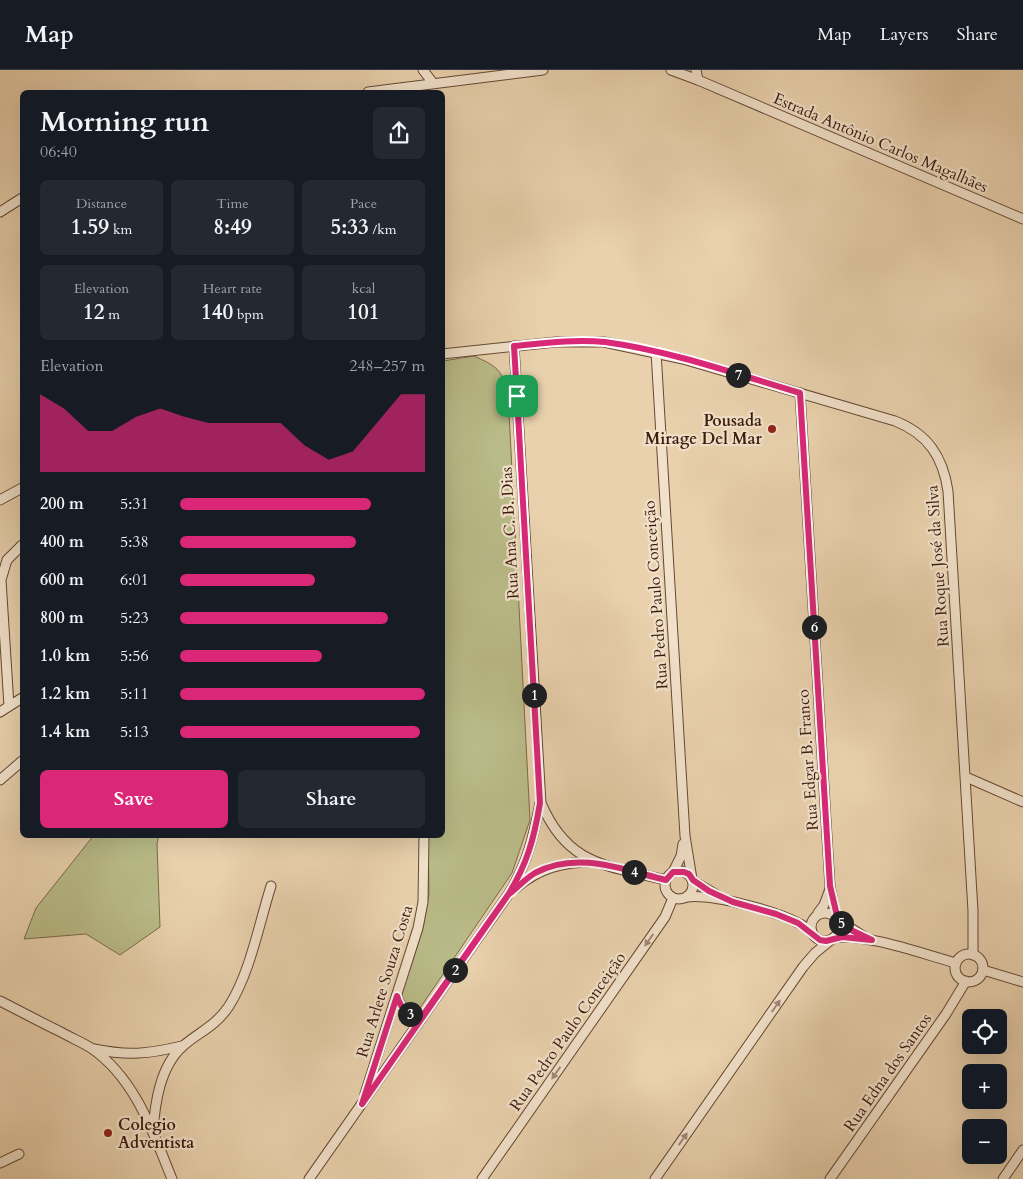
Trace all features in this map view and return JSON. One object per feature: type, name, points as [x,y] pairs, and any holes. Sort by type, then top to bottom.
[{"type":"street","points":[[423,70],[437,82]]},
{"type":"street","points":[[382,90],[543,70]]},
{"type":"street","name":"Estrada Antônio Carlos Magalhães","points":[[670,70],[698,80],[1023,219]]},
{"type":"street","points":[[696,70],[698,80]]},
{"type":"street","points":[[0,212],[20,199]]},
{"type":"street","name":"Rua Roque José da Silva","points":[[445,354],[580,341],[604,342],[656,352],[902,424],[922,437],[932,448],[940,460],[946,475],[948,491],[974,911],[973,955]]},
{"type":"street","name":"Rua Ana C. B. Dias","points":[[514,346],[540,803],[551,824],[564,842],[593,862],[666,880]]},
{"type":"street","name":"Rua Pedro Paulo Conceição","points":[[656,352],[684,836],[692,879]]},
{"type":"street","name":"Rua Edgar B. Franco","points":[[800,393],[830,886],[837,919]]},
{"type":"street","points":[[0,500],[20,489]]},
{"type":"street","points":[[9,706],[1,580],[7,560],[20,547]]},
{"type":"street","points":[[0,712],[20,699]]},
{"type":"street","points":[[0,780],[20,763]]},
{"type":"street","points":[[966,776],[1023,802]]},
{"type":"street","points":[[309,1179],[508,895],[524,866],[535,832],[540,803]]},
{"type":"street","name":"Rua Pedro Paulo Conceição","points":[[673,872],[681,856],[684,836]]},
{"type":"street","name":"Rua Arlete Souza Costa","points":[[362,1104],[416,936],[423,902],[424,838]]},
{"type":"street","points":[[508,895],[524,881],[548,868],[576,862],[593,862]]},
{"type":"street","points":[[733,902],[709,891],[684,872],[673,872],[666,880],[666,890],[673,898],[682,899],[707,896],[776,914],[800,918],[828,912],[853,931],[872,940]]},
{"type":"street","points":[[687,897],[693,890],[692,879]]},
{"type":"street","points":[[153,1131],[155,1108],[164,1074],[182,1046],[215,1022],[228,1007],[238,990],[271,886]]},
{"type":"street","name":"Rua Edgar B. Franco","points":[[817,914],[827,899],[830,886]]},
{"type":"street","name":"Rua Pedro Paulo Conceição","points":[[482,1179],[665,917],[673,898]]},
{"type":"street","points":[[776,914],[798,923],[820,940],[852,937],[872,940],[956,963]]},
{"type":"street","points":[[812,934],[810,927],[812,920],[817,914]]},
{"type":"street","points":[[655,1179],[802,967],[832,939],[839,928],[837,919]]},
{"type":"street","points":[[973,955],[982,962],[982,970],[978,978],[966,981],[956,972],[956,963],[963,956],[973,955]]},
{"type":"street","points":[[982,970],[1023,982]]},
{"type":"street","name":"Rua Edna dos Santos","points":[[830,1179],[946,1014],[966,981]]},
{"type":"street","points":[[397,996],[405,1011],[412,1016],[421,1018]]},
{"type":"street","points":[[0,1001],[92,1049],[129,1087],[153,1131],[172,1179]]},
{"type":"street","points":[[92,1049],[126,1054],[145,1054],[182,1046]]},
{"type":"street","points":[[1003,1179],[1023,1150]]},
{"type":"street","points":[[0,1163],[19,1154]]},
{"type":"green space","points":[[474,356],[488,363],[500,373],[508,393],[530,820],[512,873],[420,1008],[412,1011],[403,1004],[401,995],[423,928],[429,894],[428,838],[445,838],[445,361]]},
{"type":"green space","points":[[92,838],[158,838],[160,927],[120,955],[86,934],[24,939],[36,908]]},
{"type":"place","name":"Pousada Mirage Del Mar","points":[[772,429]]},
{"type":"place","name":"Colegio Adventista","points":[[108,1133]]},
{"type":"route","points":[[517,396],[514,346],[580,341],[604,342],[656,352],[800,393],[830,886],[836,918],[853,931],[872,940],[842,937],[826,941],[820,940],[798,923],[776,914],[733,902],[709,891],[684,872],[673,872],[666,880],[593,862],[576,862],[548,868],[535,873],[508,895],[421,1018],[412,1016],[405,1011],[397,996],[362,1104],[508,895],[524,866],[535,832],[540,803],[517,396]]}]
